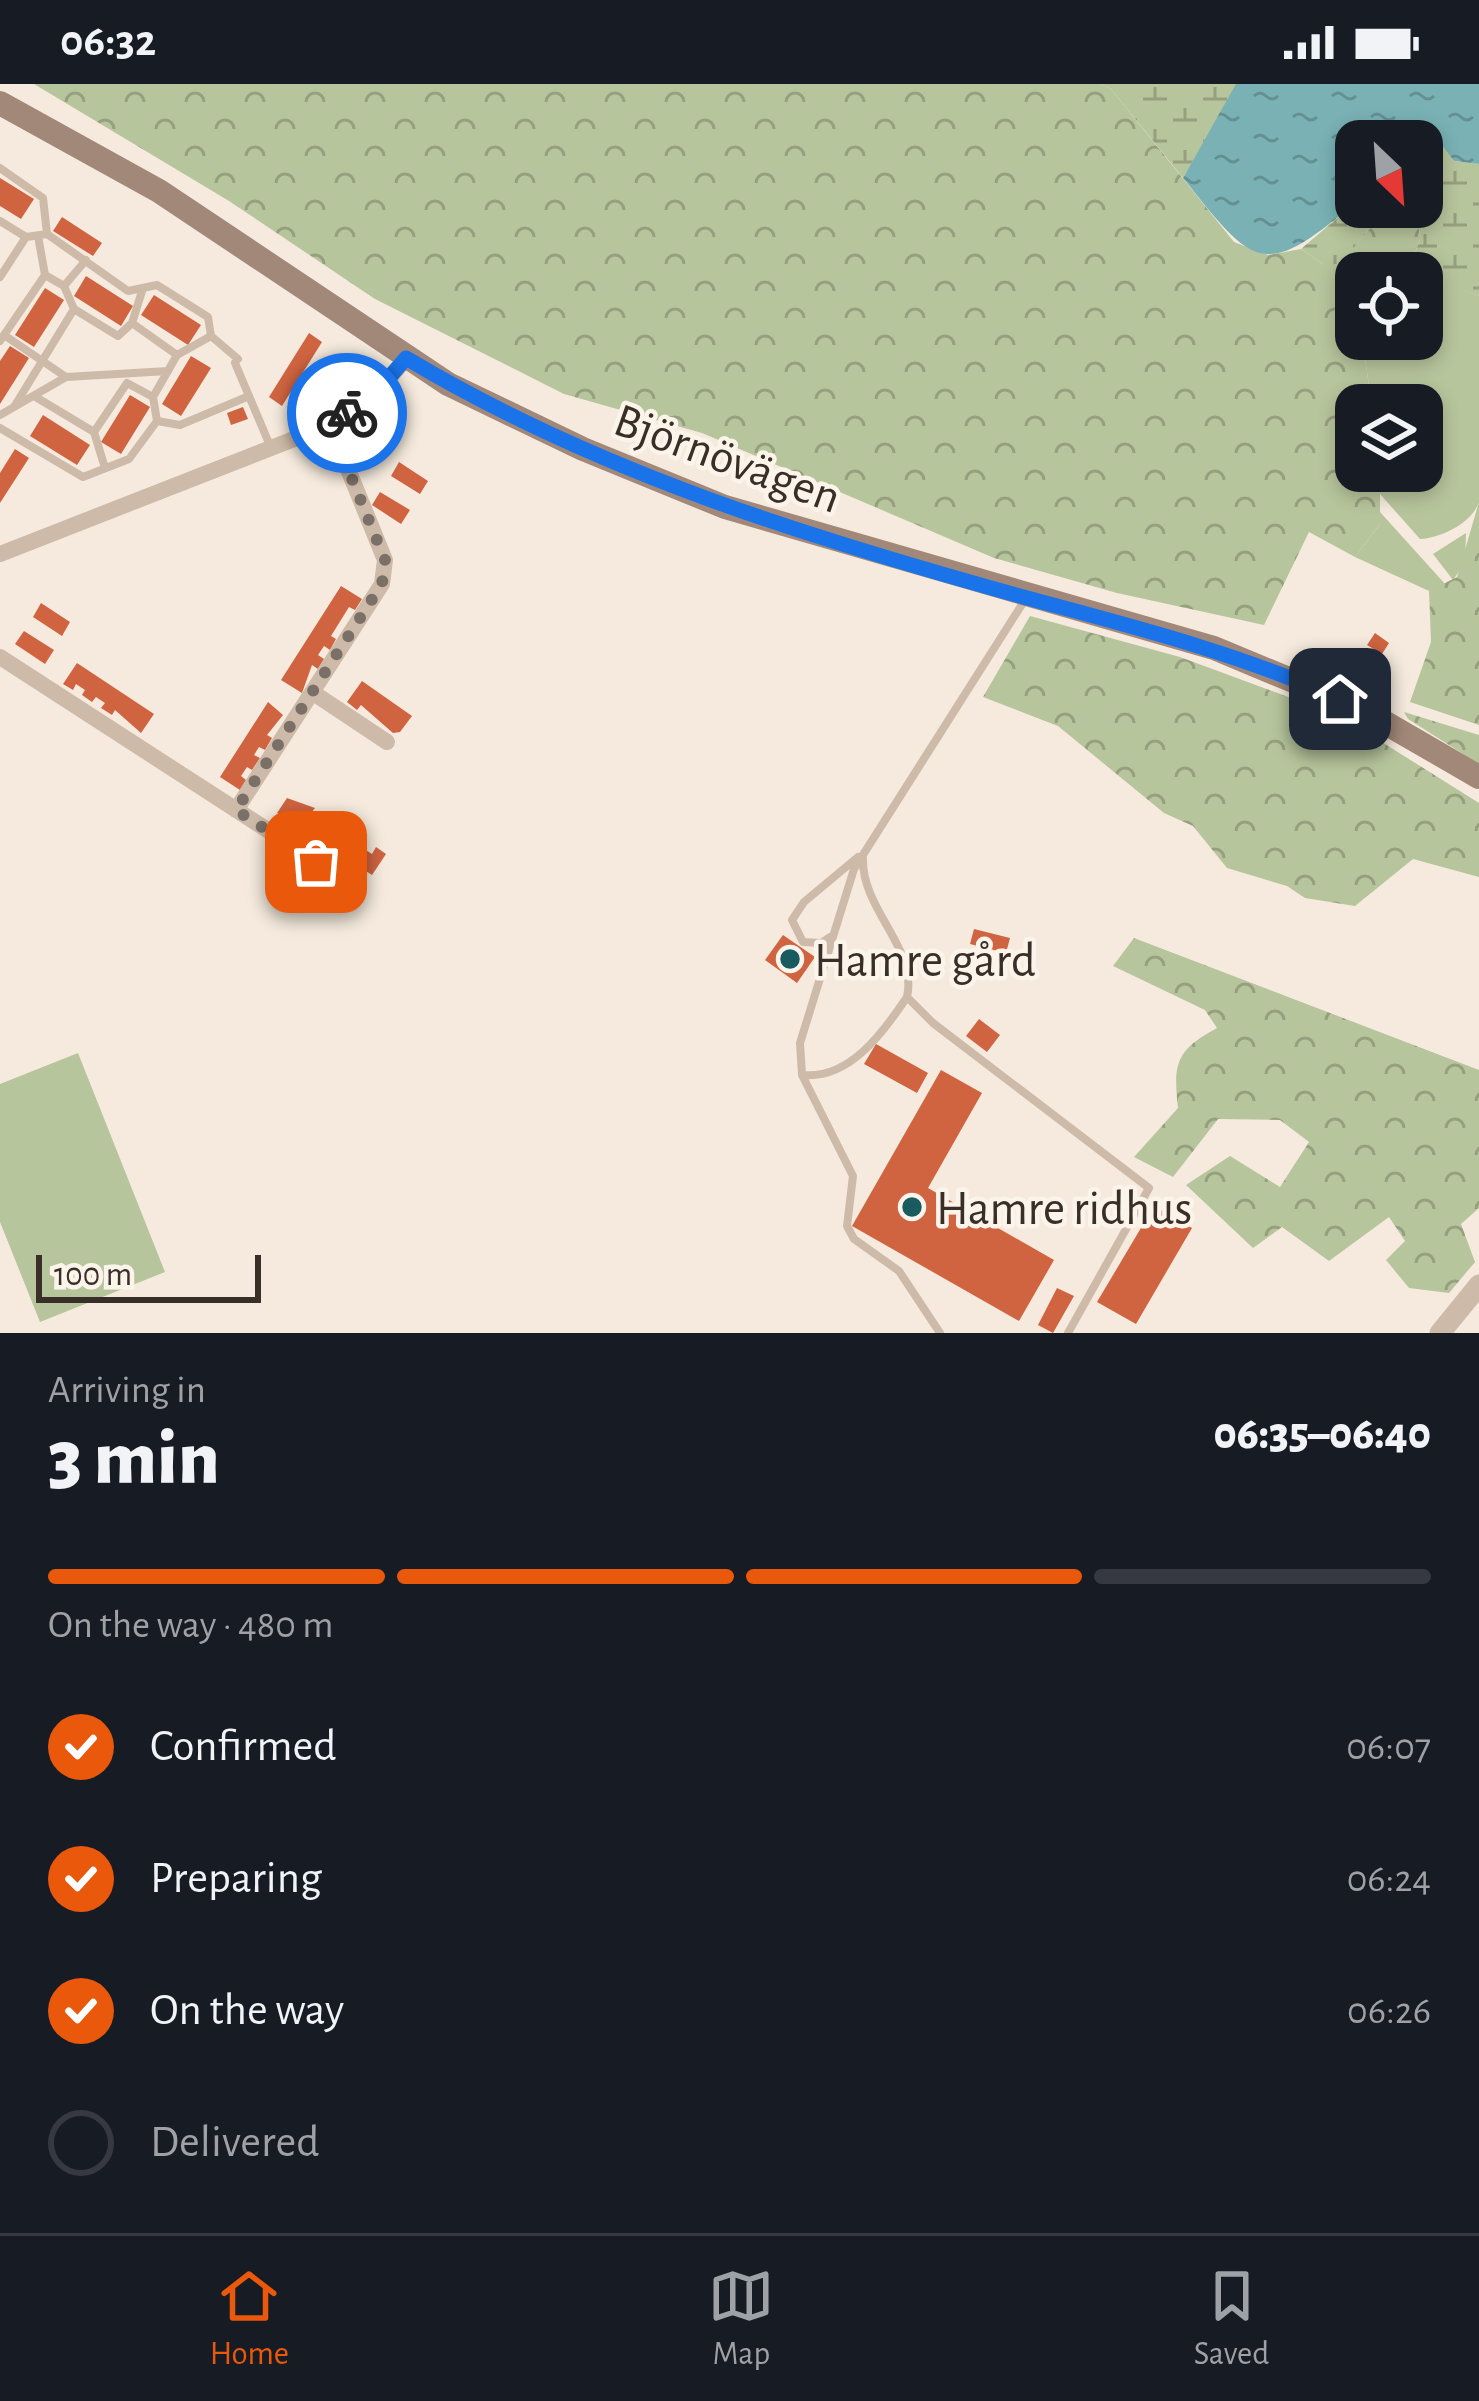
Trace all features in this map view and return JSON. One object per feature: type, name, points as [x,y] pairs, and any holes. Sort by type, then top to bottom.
[{"type":"main road","name":"Björnövägen","points":[[0,103],[159,191],[406,358],[491,406],[686,492],[1026,598],[1214,648],[1316,688],[1479,777]]},
{"type":"street","points":[[0,554],[330,425],[375,394],[406,358]]},
{"type":"street","points":[[236,810],[315,694],[385,572],[385,560],[330,425]]},
{"type":"street","points":[[0,657],[357,888]]},
{"type":"street","points":[[315,694],[387,742]]},
{"type":"street","points":[[1440,1333],[1479,1286]]},
{"type":"lane","points":[[0,168],[43,198],[45,275],[2,338],[66,377]]},
{"type":"lane","points":[[0,221],[26,237],[42,235],[128,291],[157,285],[208,316],[212,336],[237,361],[272,449]]},
{"type":"lane","points":[[0,277],[26,237]]},
{"type":"lane","points":[[64,286],[86,260]]},
{"type":"lane","points":[[45,275],[64,286],[74,309],[118,336],[132,323],[143,288]]},
{"type":"lane","points":[[14,407],[74,309]]},
{"type":"lane","points":[[132,323],[177,356]]},
{"type":"lane","points":[[0,428],[74,475],[129,460],[157,421],[153,397],[177,356],[212,336]]},
{"type":"lane","points":[[0,415],[66,377],[127,378],[168,371]]},
{"type":"lane","points":[[127,378],[153,397]]},
{"type":"lane","points":[[94,432],[127,378]]},
{"type":"lane","points":[[34,395],[94,432],[106,468]]},
{"type":"lane","points":[[157,421],[180,425],[249,396]]},
{"type":"lane","points":[[940,1333],[899,1271],[851,1234],[846,1215],[854,1176],[802,1075],[802,1027],[864,851],[1026,598]]},
{"type":"lane","points":[[831,936],[820,943],[803,942],[793,930],[794,913],[864,851]]},
{"type":"lane","points":[[864,851],[868,895],[904,962],[908,997],[933,1023],[1149,1189],[1068,1333]]},
{"type":"lane","points":[[802,1075],[821,1077],[850,1064],[908,997]]},
{"type":"green space","points":[[34,84],[1100,84],[1111,89],[1234,242],[1268,255],[1301,249],[1323,264],[1335,264],[1335,360],[1365,360],[1369,384],[1335,384],[1335,492],[1380,492],[1380,524],[1355,557],[1309,532],[1264,625],[1117,593],[994,558],[702,433],[564,394],[375,299],[229,201]]},
{"type":"green space","points":[[1100,84],[1236,86],[1183,178],[1111,89]]},
{"type":"green space","points":[[1443,146],[1454,161],[1479,164],[1479,296],[1443,284],[1443,252],[1415,252],[1419,228],[1443,228]]},
{"type":"green space","points":[[1335,220],[1335,228],[1370,228],[1350,252],[1335,252],[1335,264],[1323,264],[1301,249]]},
{"type":"green space","points":[[1370,228],[1419,228],[1415,252],[1349,252]]},
{"type":"green space","points":[[1443,283],[1479,296],[1479,502],[1455,528],[1420,539],[1380,492],[1443,492],[1443,384],[1369,384],[1365,360],[1443,360]]},
{"type":"green space","points":[[1479,502],[1479,725],[1410,702],[1431,642],[1429,591],[1457,577]]},
{"type":"green space","points":[[1380,512],[1446,585],[1429,591],[1355,557],[1380,524]]},
{"type":"green space","points":[[1466,533],[1465,563],[1453,580],[1433,554]]},
{"type":"green space","points":[[1030,616],[1180,657],[1342,717],[1479,803],[1479,877],[1413,859],[1355,906],[1305,898],[1287,886],[1227,868],[1193,826],[1164,813],[1058,726],[983,697]]},
{"type":"green space","points":[[1404,712],[1479,735],[1479,764],[1408,719]]},
{"type":"green space","points":[[1134,938],[1479,1070],[1479,1208],[1461,1224],[1475,1262],[1449,1293],[1409,1288],[1386,1260],[1405,1241],[1389,1217],[1329,1261],[1282,1227],[1253,1248],[1186,1185],[1230,1156],[1280,1187],[1309,1142],[1280,1120],[1218,1119],[1173,1177],[1134,1157],[1178,1108],[1177,1069],[1185,1051],[1217,1028],[1205,1010],[1113,966]]},
{"type":"green space","points":[[78,1053],[165,1272],[40,1322],[0,1222],[0,1084]]},
{"type":"water","points":[[1236,84],[1479,84],[1479,164],[1454,161],[1443,147],[1443,120],[1335,120],[1335,219],[1279,253],[1245,246],[1183,178]]},
{"type":"building","points":[[0,178],[34,199],[21,219],[0,206]]},
{"type":"building","points":[[62,217],[102,243],[93,256],[53,231]]},
{"type":"building","points":[[86,276],[133,306],[121,326],[74,296]]},
{"type":"building","points":[[45,288],[64,300],[34,347],[15,335]]},
{"type":"building","points":[[154,295],[201,325],[188,345],[141,315]]},
{"type":"building","points":[[309,333],[322,342],[282,406],[269,397]]},
{"type":"building","points":[[10,346],[29,358],[0,404],[0,361]]},
{"type":"building","points":[[191,356],[211,368],[181,416],[162,404]]},
{"type":"building","points":[[130,395],[150,407],[121,454],[101,442]]},
{"type":"building","points":[[243,407],[248,419],[231,425],[227,413]]},
{"type":"building","points":[[43,415],[90,445],[77,465],[30,436]]},
{"type":"building","points":[[15,449],[29,458],[0,503],[0,473]]},
{"type":"building","points":[[399,462],[428,481],[420,494],[391,476]]},
{"type":"building","points":[[380,492],[410,510],[401,524],[372,505]]},
{"type":"building","points":[[341,586],[362,599],[355,610],[349,607],[331,636],[336,639],[330,650],[324,646],[318,655],[324,659],[318,669],[312,665],[302,693],[281,680]]},
{"type":"building","points":[[41,603],[70,622],[62,636],[33,617]]},
{"type":"building","points":[[24,631],[54,650],[45,664],[15,644]]},
{"type":"building","points":[[1375,633],[1389,643],[1382,654],[1367,645]]},
{"type":"building","points":[[77,663],[154,714],[141,733],[115,710],[112,715],[101,708],[105,703],[96,697],[92,702],[82,695],[85,690],[76,684],[73,690],[63,684]]},
{"type":"building","points":[[362,681],[412,716],[400,732],[393,733],[361,705],[357,710],[347,702]]},
{"type":"building","points":[[268,702],[283,715],[267,735],[272,738],[265,750],[259,747],[254,755],[260,758],[252,770],[247,767],[241,776],[246,780],[240,790],[220,777]]},
{"type":"building","points":[[287,798],[315,808],[311,813],[325,823],[329,817],[349,838],[353,832],[362,838],[358,845],[372,854],[376,847],[386,854],[372,875],[277,813]]},
{"type":"building","points":[[974,929],[1010,938],[1006,953],[970,944]]},
{"type":"building","name":"Hamre gård","points":[[783,935],[815,957],[797,983],[765,960]]},
{"type":"building","points":[[979,1019],[1000,1035],[987,1052],[966,1036]]},
{"type":"building","points":[[876,1044],[928,1073],[917,1093],[864,1064]]},
{"type":"building","name":"Hamre ridhus","points":[[941,1070],[982,1093],[928,1188],[1054,1260],[1019,1321],[852,1226]]},
{"type":"building","points":[[1154,1206],[1192,1228],[1136,1324],[1097,1302]]},
{"type":"building","points":[[1057,1288],[1074,1296],[1053,1333],[1038,1325]]},
{"type":"way so far","points":[[316,862],[236,810],[382,584],[385,560],[330,425],[347,413]]},
{"type":"place","name":"Hamre gård","points":[[790,959]]},
{"type":"place","name":"Hamre ridhus","points":[[912,1207]]},
{"type":"route","points":[[347,413],[375,394],[406,358],[491,406],[725,507],[1026,598],[1214,648],[1340,699]]}]
